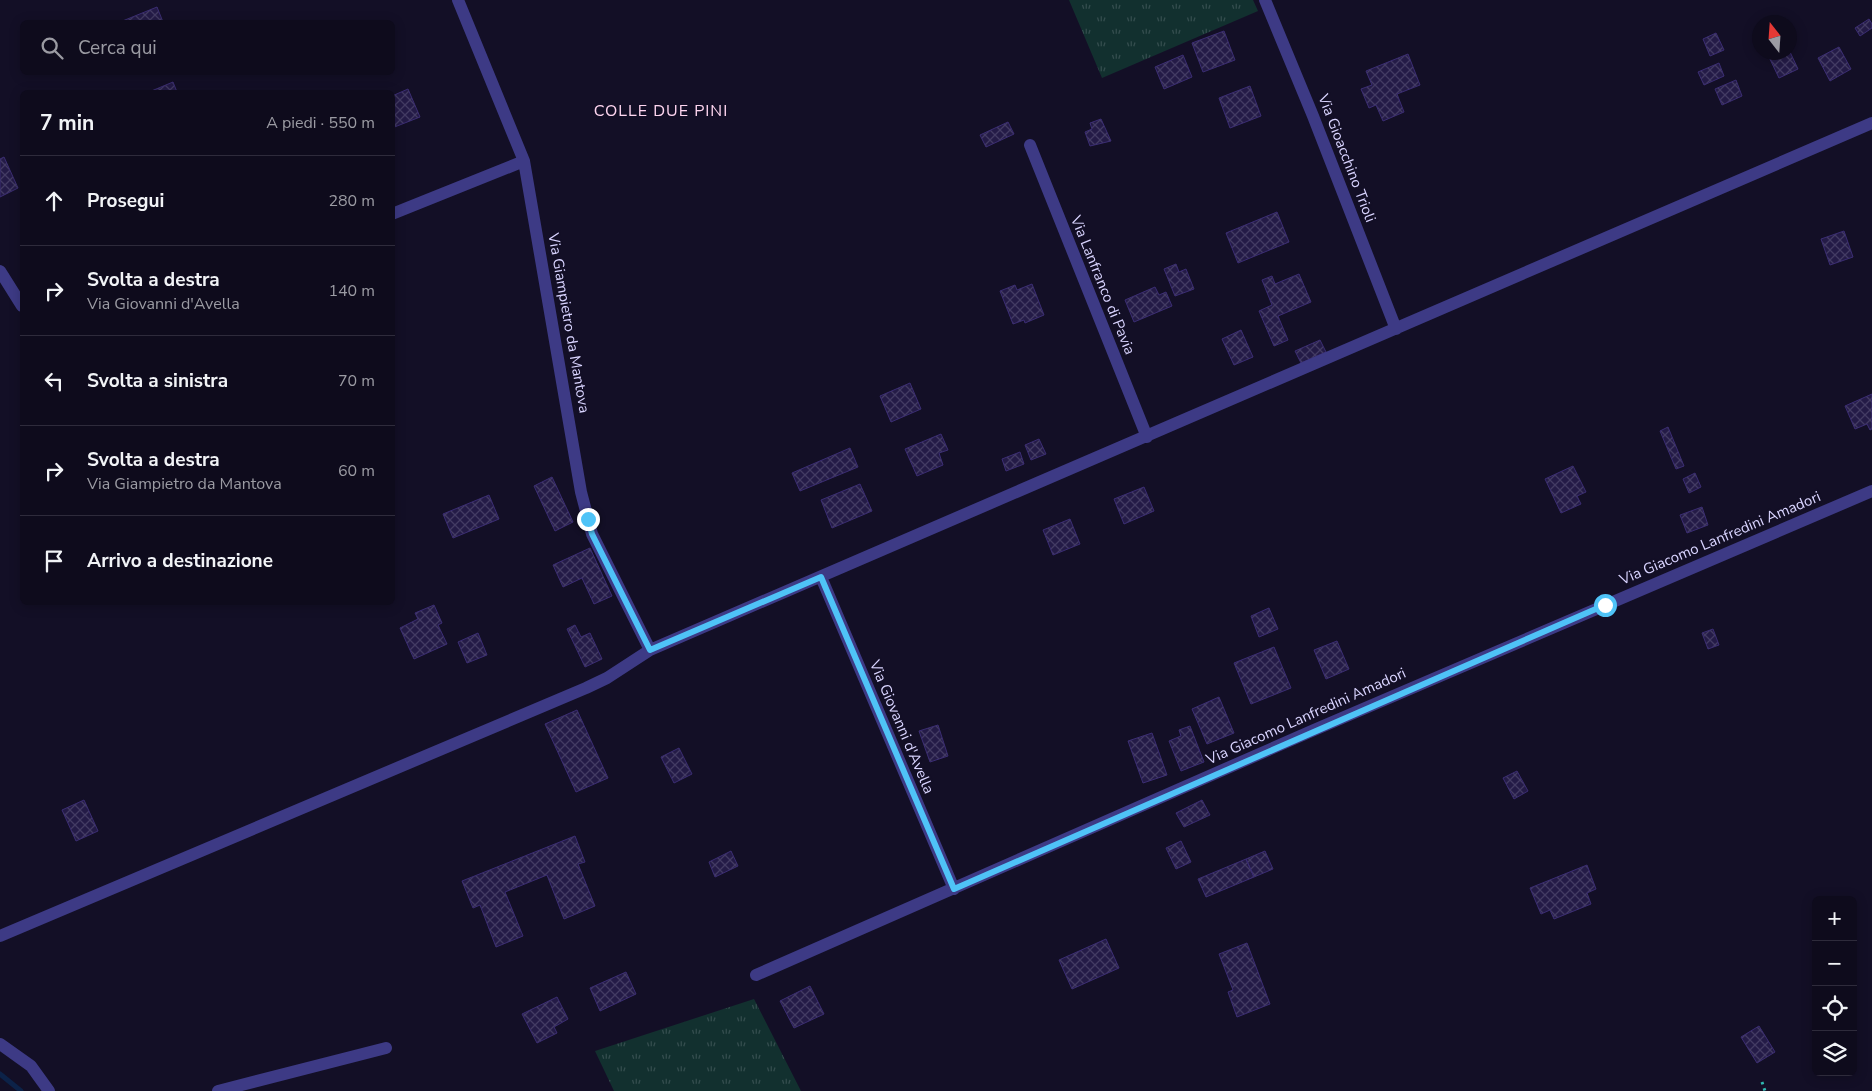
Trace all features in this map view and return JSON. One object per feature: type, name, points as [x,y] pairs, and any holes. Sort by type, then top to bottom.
[{"type":"street","name":"Via Giampietro da Mantova","points":[[458,0],[524,161],[584,508],[592,534],[650,650]]},
{"type":"street","name":"Via Gioacchino Trioli","points":[[1265,0],[1313,116],[1396,329]]},
{"type":"street","points":[[0,936],[586,688],[606,678],[650,650],[1872,123]]},
{"type":"street","name":"Via Lanfranco di Pavia","points":[[1030,145],[1146,437]]},
{"type":"street","points":[[395,213],[524,161]]},
{"type":"street","points":[[0,271],[4,284],[20,304]]},
{"type":"street","name":"Via Giacomo Lanfredini Amadori","points":[[756,975],[1323,726],[1872,491]]},
{"type":"street","name":"Via Giovanni d'Avella","points":[[821,577],[954,889]]},
{"type":"street","points":[[0,1044],[31,1066],[49,1091]]},
{"type":"street","points":[[218,1091],[386,1048]]},
{"type":"path","points":[[1762,1082],[1765,1091]]},
{"type":"green space","points":[[1069,0],[1253,0],[1258,11],[1102,78]]},
{"type":"green space","points":[[754,999],[801,1091],[614,1091],[595,1051]]},
{"type":"building","points":[[157,7],[162,20],[125,20]]},
{"type":"building","points":[[1869,19],[1872,28],[1860,36],[1855,28]]},
{"type":"building","points":[[1224,31],[1235,60],[1203,72],[1192,43]]},
{"type":"building","points":[[1716,33],[1724,50],[1710,56],[1703,39]]},
{"type":"building","points":[[1839,47],[1851,69],[1830,81],[1818,58]]},
{"type":"building","points":[[1408,54],[1420,85],[1397,94],[1404,112],[1383,121],[1376,105],[1369,108],[1361,89],[1372,85],[1366,71]]},
{"type":"building","points":[[1183,55],[1192,77],[1164,89],[1155,67]]},
{"type":"building","points":[[1770,60],[1794,60],[1798,69],[1779,78]]},
{"type":"building","points":[[1719,63],[1724,76],[1704,85],[1698,72]]},
{"type":"building","points":[[1736,80],[1742,96],[1722,105],[1715,89]]},
{"type":"building","points":[[173,82],[176,90],[154,90]]},
{"type":"building","points":[[1250,86],[1261,116],[1230,128],[1219,98]]},
{"type":"building","points":[[408,89],[420,117],[395,127],[395,95]]},
{"type":"building","points":[[1101,119],[1111,141],[1090,146],[1085,132],[1092,129],[1090,123]]},
{"type":"building","points":[[1008,122],[1014,134],[986,147],[980,135]]},
{"type":"building","points":[[4,157],[18,188],[0,197],[0,159]]},
{"type":"building","points":[[1277,212],[1289,242],[1238,263],[1226,233]]},
{"type":"building","points":[[1844,231],[1853,257],[1830,265],[1821,239]]},
{"type":"building","points":[[1176,264],[1179,272],[1186,269],[1194,289],[1175,296],[1164,269]]},
{"type":"building","points":[[1299,274],[1311,302],[1278,316],[1288,340],[1274,346],[1259,311],[1272,305],[1262,280],[1272,276],[1275,284]]},
{"type":"building","points":[[1032,284],[1044,315],[1025,323],[1024,320],[1013,324],[1000,291],[1015,285],[1017,290]]},
{"type":"building","points":[[1155,287],[1159,295],[1166,292],[1172,306],[1134,322],[1125,300]]},
{"type":"building","points":[[1241,330],[1253,357],[1234,365],[1222,339]]},
{"type":"building","points":[[1320,340],[1326,352],[1301,363],[1295,351]]},
{"type":"building","points":[[910,383],[921,409],[891,422],[880,396]]},
{"type":"building","points":[[1872,394],[1872,429],[1870,430],[1867,424],[1855,429],[1845,406]]},
{"type":"building","points":[[1668,427],[1684,466],[1676,469],[1660,431]]},
{"type":"building","points":[[941,434],[948,450],[939,453],[943,465],[917,476],[905,449]]},
{"type":"building","points":[[1039,439],[1046,454],[1031,460],[1025,445]]},
{"type":"building","points":[[850,448],[858,467],[800,491],[792,473]]},
{"type":"building","points":[[1020,452],[1024,464],[1006,471],[1002,459]]},
{"type":"building","points":[[1573,466],[1586,492],[1577,496],[1581,504],[1561,513],[1545,479]]},
{"type":"building","points":[[1695,473],[1701,487],[1689,493],[1683,479]]},
{"type":"building","points":[[552,477],[573,522],[555,531],[534,486]]},
{"type":"building","points":[[860,484],[872,511],[832,528],[821,500]]},
{"type":"building","points":[[1144,487],[1154,511],[1124,524],[1114,499]]},
{"type":"building","points":[[489,495],[499,519],[453,538],[443,514]]},
{"type":"building","points":[[1702,507],[1708,525],[1687,533],[1680,515]]},
{"type":"building","points":[[1070,519],[1080,544],[1053,555],[1043,530]]},
{"type":"building","points":[[590,548],[612,596],[594,604],[582,578],[563,587],[553,565]]},
{"type":"building","points":[[434,605],[442,623],[438,625],[447,644],[414,659],[400,628],[418,619],[415,613]]},
{"type":"building","points":[[1269,608],[1278,629],[1259,637],[1251,616]]},
{"type":"building","points":[[575,625],[581,637],[590,633],[602,659],[585,667],[567,629]]},
{"type":"building","points":[[1713,629],[1719,645],[1708,649],[1702,633]]},
{"type":"building","points":[[478,633],[487,655],[467,663],[458,642]]},
{"type":"building","points":[[1337,641],[1349,669],[1326,679],[1314,650]]},
{"type":"building","points":[[1274,647],[1291,688],[1251,704],[1234,663]]},
{"type":"building","points":[[1219,697],[1234,733],[1207,744],[1192,709]]},
{"type":"building","points":[[577,710],[608,778],[576,792],[545,724]]},
{"type":"building","points":[[938,725],[948,756],[930,762],[919,731]]},
{"type":"building","points":[[1190,726],[1204,762],[1181,771],[1169,741],[1181,736],[1179,730]]},
{"type":"building","points":[[1152,733],[1167,775],[1143,783],[1128,741]]},
{"type":"building","points":[[679,748],[692,774],[674,783],[661,757]]},
{"type":"building","points":[[1517,771],[1528,791],[1514,799],[1503,778]]},
{"type":"building","points":[[84,800],[98,831],[76,841],[62,810]]},
{"type":"building","points":[[1202,800],[1210,815],[1184,827],[1176,813]]},
{"type":"building","points":[[575,836],[585,862],[578,864],[595,906],[564,919],[547,875],[505,892],[523,936],[496,947],[480,905],[473,908],[462,881]]},
{"type":"building","points":[[1181,841],[1191,862],[1176,869],[1166,848]]},
{"type":"building","points":[[731,851],[738,866],[715,877],[709,862]]},
{"type":"building","points":[[1265,851],[1273,869],[1254,877],[1246,859]]},
{"type":"building","points":[[1246,859],[1254,877],[1206,897],[1198,879]]},
{"type":"building","points":[[1587,865],[1596,889],[1587,893],[1591,904],[1554,919],[1550,910],[1541,914],[1530,888]]},
{"type":"building","points":[[1106,939],[1119,968],[1072,989],[1059,960]]},
{"type":"building","points":[[1247,943],[1270,1004],[1237,1017],[1228,992],[1233,990],[1219,954]]},
{"type":"building","points":[[626,972],[636,994],[600,1011],[590,988]]},
{"type":"building","points":[[810,986],[824,1014],[794,1028],[780,1001]]},
{"type":"building","points":[[557,997],[568,1019],[554,1027],[557,1033],[537,1043],[522,1014]]},
{"type":"building","points":[[1759,1026],[1775,1052],[1757,1063],[1741,1037]]},
{"type":"waterway","points":[[0,1074],[21,1091]]},
{"type":"district","name":"COLLE DUE PINI","points":[[661,110]]},
{"type":"route","points":[[588,519],[592,534],[650,650],[821,577],[954,889],[1314,730],[1605,605]]}]
